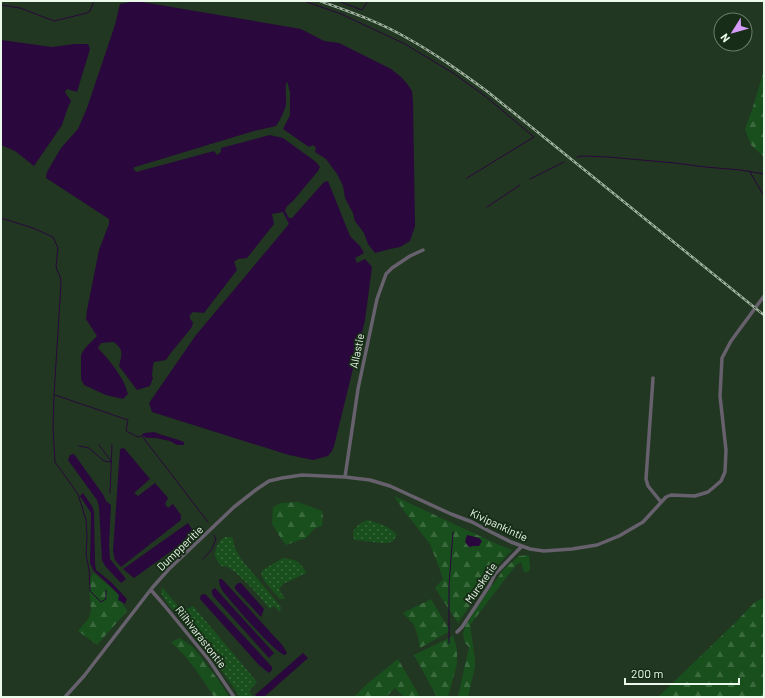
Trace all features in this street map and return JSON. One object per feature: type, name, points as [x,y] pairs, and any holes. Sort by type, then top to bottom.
[{"type":"street","name":"Allastie","points":[[345,477],[358,389],[379,293],[386,274],[392,268],[410,256],[423,250]]},
{"type":"street","name":"Kivipankintie","points":[[345,477],[370,480],[390,486],[472,522],[489,532],[530,549],[544,551],[572,549],[597,545],[618,536],[643,522],[666,497],[671,495],[695,496],[708,492],[721,480],[725,472],[726,450],[720,396],[722,358],[731,341],[764,296]]},
{"type":"street","points":[[653,378],[646,479],[648,486],[662,502]]},
{"type":"street","name":"Dumpperitie","points":[[65,697],[84,676],[169,569],[234,507],[269,481],[302,475],[345,477]]},
{"type":"street","name":"Mursketie","points":[[457,632],[462,627],[496,574],[522,546]]},
{"type":"street","name":"Riihivarastontie","points":[[151,590],[209,660],[234,697]]},
{"type":"green space","points":[[764,70],[764,157],[751,145],[745,129]]},
{"type":"green space","points":[[394,496],[512,550],[495,568],[458,623],[435,588],[443,579],[430,544]]},
{"type":"green space","points":[[298,502],[322,511],[322,526],[315,528],[306,538],[286,545],[272,524],[273,507],[281,503]]},
{"type":"green space","points":[[368,520],[388,527],[397,535],[392,541],[387,543],[354,540],[353,533],[355,528]]},
{"type":"green space","points":[[225,537],[233,538],[234,546],[241,559],[281,607],[280,612],[274,606],[270,609],[252,588],[234,571],[228,567],[221,566],[215,552],[218,544]]},
{"type":"green space","points":[[529,555],[530,569],[528,572],[524,572],[521,562],[516,565],[470,625],[475,667],[468,697],[458,697],[469,647],[465,643],[463,634],[465,626],[504,569],[519,556]]},
{"type":"green space","points":[[283,558],[291,559],[297,562],[302,566],[306,573],[283,584],[279,589],[285,599],[280,599],[265,581],[262,573],[263,570]]},
{"type":"green space","points":[[93,573],[127,600],[122,603],[127,611],[97,645],[78,631],[89,618],[91,610],[89,585]]},
{"type":"green space","points":[[162,587],[178,606],[185,610],[193,606],[257,682],[249,691],[253,697],[240,697],[216,662],[168,604],[161,593]]},
{"type":"green space","points":[[764,598],[764,697],[658,697],[755,602]]},
{"type":"green space","points":[[431,599],[450,631],[420,648],[414,625],[403,613]]},
{"type":"green space","points":[[453,636],[457,649],[457,664],[448,697],[437,697],[414,655]]},
{"type":"green space","points":[[180,638],[194,648],[229,697],[214,697],[189,661],[171,642]]},
{"type":"green space","points":[[398,659],[420,697],[404,697],[395,688],[386,697],[354,697],[367,684]]},
{"type":"shaded area","points":[[136,1],[301,29],[324,41],[339,43],[391,69],[401,77],[412,91],[415,226],[410,241],[400,247],[375,253],[368,244],[364,233],[355,221],[353,213],[345,198],[343,186],[337,174],[326,159],[315,152],[316,148],[313,145],[309,147],[283,129],[290,115],[290,92],[287,81],[286,105],[276,126],[254,131],[133,168],[136,172],[214,151],[217,155],[221,152],[221,148],[270,135],[283,138],[316,162],[320,167],[293,201],[287,206],[285,211],[289,218],[292,218],[324,182],[328,181],[350,236],[360,246],[364,253],[355,258],[357,263],[365,259],[372,267],[365,320],[334,446],[328,456],[313,460],[289,455],[152,412],[149,403],[196,335],[289,224],[283,212],[272,214],[274,224],[247,258],[238,259],[234,262],[237,270],[204,313],[193,312],[190,315],[190,319],[193,322],[192,327],[166,360],[154,362],[153,378],[150,386],[137,390],[119,366],[121,350],[114,342],[101,343],[98,348],[120,375],[128,394],[123,399],[106,395],[84,385],[81,379],[81,355],[85,348],[97,336],[86,319],[99,250],[109,224],[109,219],[46,178],[47,172],[61,148],[78,129],[87,108],[115,25],[120,4]]},
{"type":"shaded area","points":[[1,40],[52,47],[88,44],[90,49],[77,92],[67,89],[65,92],[71,101],[62,125],[34,166],[15,151],[1,145]]},
{"type":"shaded area","points":[[154,432],[184,442],[184,445],[177,445],[170,441],[156,438],[147,438],[142,434]]},
{"type":"shaded area","points":[[124,448],[150,479],[134,493],[138,496],[155,483],[168,498],[165,504],[168,508],[173,504],[181,515],[181,520],[121,567],[115,560],[113,551],[120,449]]},
{"type":"shaded area","points":[[74,454],[106,501],[111,505],[109,545],[110,559],[126,579],[121,583],[105,566],[102,560],[99,507],[97,500],[68,460],[70,455]]},
{"type":"shaded area","points":[[83,493],[92,506],[94,512],[96,570],[111,582],[127,599],[125,604],[118,600],[119,595],[94,571],[90,563],[91,513],[80,496]]},
{"type":"shaded area","points":[[188,523],[195,534],[134,578],[123,569]]},
{"type":"shaded area","points":[[467,535],[479,538],[482,541],[479,546],[469,547],[465,542]]},
{"type":"shaded area","points":[[219,579],[222,579],[283,646],[287,653],[285,655],[272,646],[237,608],[222,590]]},
{"type":"shaded area","points":[[238,583],[241,583],[264,609],[261,617],[235,589],[235,586]]},
{"type":"shaded area","points":[[215,588],[274,653],[269,658],[214,597],[212,590]]},
{"type":"shaded area","points":[[205,594],[272,667],[272,670],[269,673],[259,665],[200,599],[201,595]]},
{"type":"shaded area","points":[[303,653],[308,658],[264,697],[257,697],[255,695]]},
{"type":"waterway","points":[[1,5],[20,8],[54,21],[87,13],[90,11],[94,1]]},
{"type":"waterway","points":[[304,1],[341,14],[405,44],[453,73],[485,96],[534,137],[467,178]]},
{"type":"waterway","points":[[338,1],[362,10],[368,1]]},
{"type":"waterway","points":[[577,157],[608,157],[675,163],[764,174]]},
{"type":"waterway","points":[[530,179],[564,162]]},
{"type":"waterway","points":[[750,172],[764,196]]},
{"type":"waterway","points":[[487,207],[520,185]]},
{"type":"waterway","points":[[1,218],[33,228],[53,237],[58,248],[56,266],[61,283],[54,395],[53,429],[55,462],[78,494],[86,520],[86,555],[89,569],[90,591],[101,602],[106,599],[106,590]]},
{"type":"waterway","points":[[55,395],[128,420],[126,431],[138,437],[142,436],[208,522]]},
{"type":"waterway","points":[[99,445],[111,461]]},
{"type":"waterway","points":[[110,493],[112,445]]},
{"type":"waterway","points":[[79,446],[89,448],[104,461],[111,462]]},
{"type":"waterway","points":[[449,643],[449,585],[453,532]]},
{"type":"waterway","points":[[203,559],[212,549],[216,539],[214,535]]},
{"type":"railway","points":[[320,1],[397,32],[459,71],[488,92],[764,315]]}]
